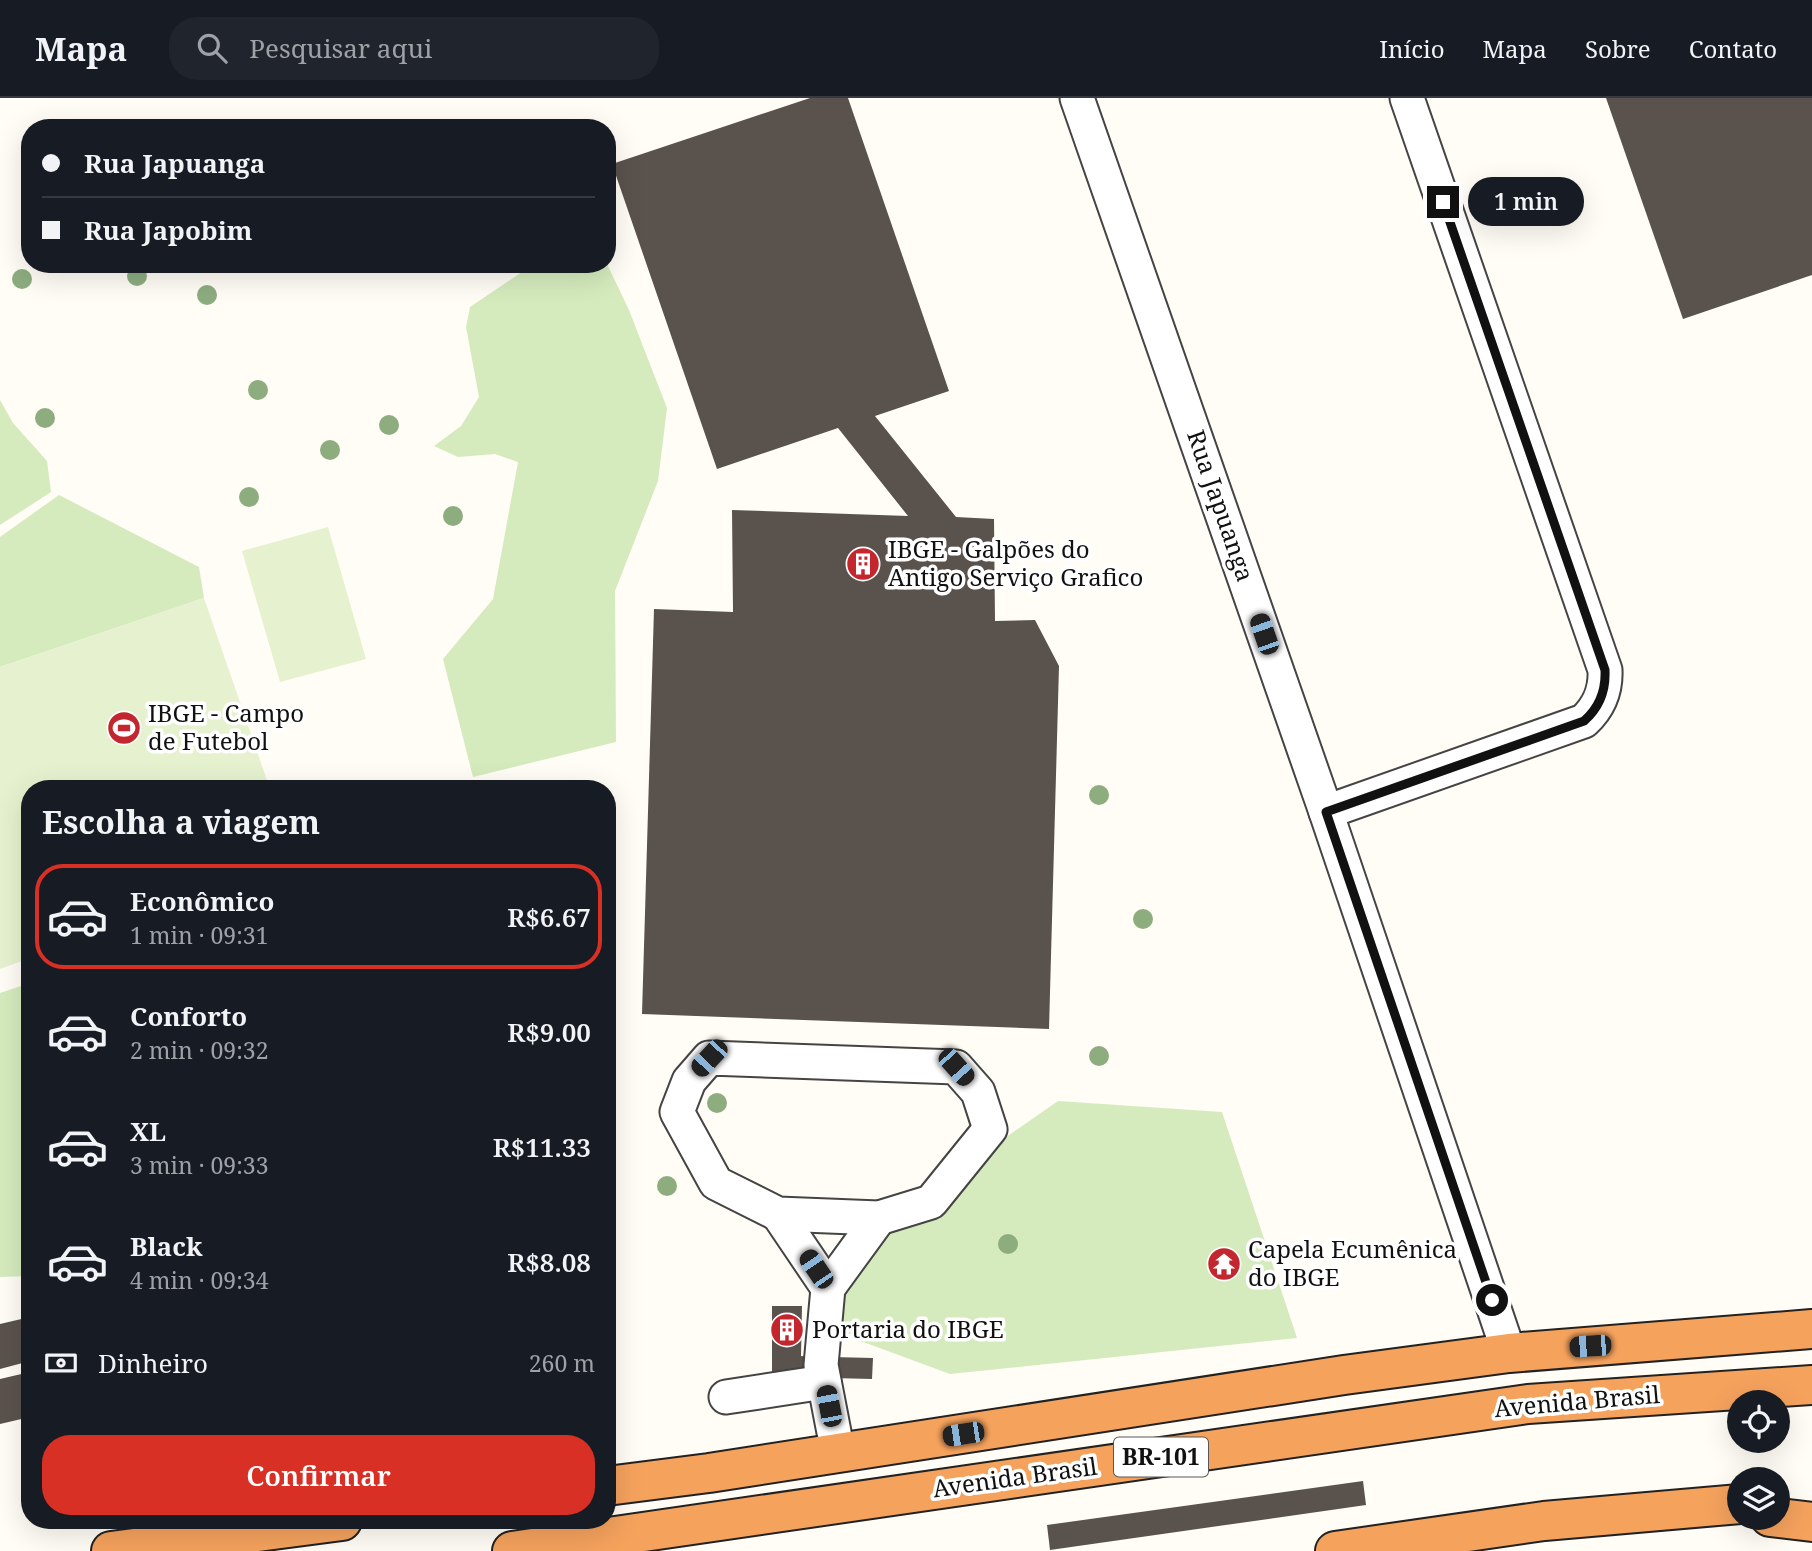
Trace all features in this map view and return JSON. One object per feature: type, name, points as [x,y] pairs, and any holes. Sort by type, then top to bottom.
[{"type":"highway","name":"Avenida Brasil","points":[[616,1485],[1344,1375],[1509,1353],[1812,1329]]},
{"type":"highway","name":"Avenida Brasil","points":[[512,1551],[1528,1404],[1812,1385]]},
{"type":"highway","points":[[1790,1500],[1812,1499]]},
{"type":"highway","points":[[1335,1551],[1544,1521],[1727,1505]]},
{"type":"highway","points":[[1687,1509],[1727,1513]]},
{"type":"highway","points":[[1790,1519],[1812,1522]]},
{"type":"highway","points":[[111,1551],[280,1529]]},
{"type":"street","name":"Rua Japuanga","points":[[1077,98],[1326,812],[1509,1353]]},
{"type":"street","points":[[1326,812],[1584,721],[1596,710],[1606,683],[1601,657],[1407,98]]},
{"type":"street","points":[[709,1058],[956,1067],[978,1092],[990,1129],[931,1202],[879,1218],[778,1214],[716,1183],[677,1112],[688,1081],[709,1058]]},
{"type":"street","points":[[778,1214],[828,1288]]},
{"type":"street","points":[[838,1453],[821,1365],[828,1288],[879,1218]]},
{"type":"street","points":[[726,1397],[824,1382]]},
{"type":"green space","points":[[521,273],[611,273],[629,310],[667,408],[658,481],[615,591],[616,742],[473,777],[443,659],[493,599],[518,462],[495,454],[458,457],[434,446],[461,426],[479,397],[466,327],[470,307]]},
{"type":"green space","points":[[0,400],[13,423],[47,461],[51,492],[0,525]]},
{"type":"green space","points":[[59,495],[199,567],[204,598],[0,667],[0,537]]},
{"type":"green space","points":[[328,527],[366,659],[280,682],[242,551]]},
{"type":"green space","name":"IBGE - Campo de Futebol","points":[[204,598],[267,780],[21,780],[21,961],[0,969],[0,667]]},
{"type":"green space","points":[[21,986],[21,1276],[0,1277],[0,993]]},
{"type":"green space","points":[[1058,1101],[1222,1112],[1297,1338],[950,1374],[847,1336],[825,1312],[850,1274],[927,1192]]},
{"type":"building","name":"IBGE - Galpões do Antigo Serviço Grafico","points":[[810,98],[848,98],[949,391],[875,416],[956,517],[994,519],[995,621],[1035,620],[1059,666],[1049,1029],[642,1014],[654,609],[733,612],[732,510],[908,516],[838,428],[717,469],[616,176],[616,163]]},
{"type":"building","points":[[1606,98],[1812,98],[1812,275],[1683,319]]},
{"type":"building","name":"Portaria do IBGE","points":[[772,1306],[802,1306],[801,1356],[813,1357],[812,1378],[772,1377]]},
{"type":"building","points":[[21,1319],[21,1363],[0,1369],[0,1324]]},
{"type":"building","name":"Portaria do IBGE","points":[[832,1357],[873,1358],[872,1379],[832,1378]]},
{"type":"building","points":[[21,1374],[21,1419],[0,1424],[0,1379]]},
{"type":"building","points":[[1363,1481],[1366,1505],[1050,1550],[1047,1525]]},
{"type":"place","name":"IBGE - Galpões do Antigo Serviço Grafico","points":[[863,564]]},
{"type":"place","name":"IBGE - Campo de Futebol","points":[[124,728]]},
{"type":"place","name":"Capela Ecumênica do IBGE","points":[[1224,1264]]},
{"type":"place","name":"Portaria do IBGE","points":[[787,1330]]},
{"type":"route","points":[[1443,202],[1605,670],[1606,683],[1596,710],[1584,721],[1326,812],[1492,1300]]}]
